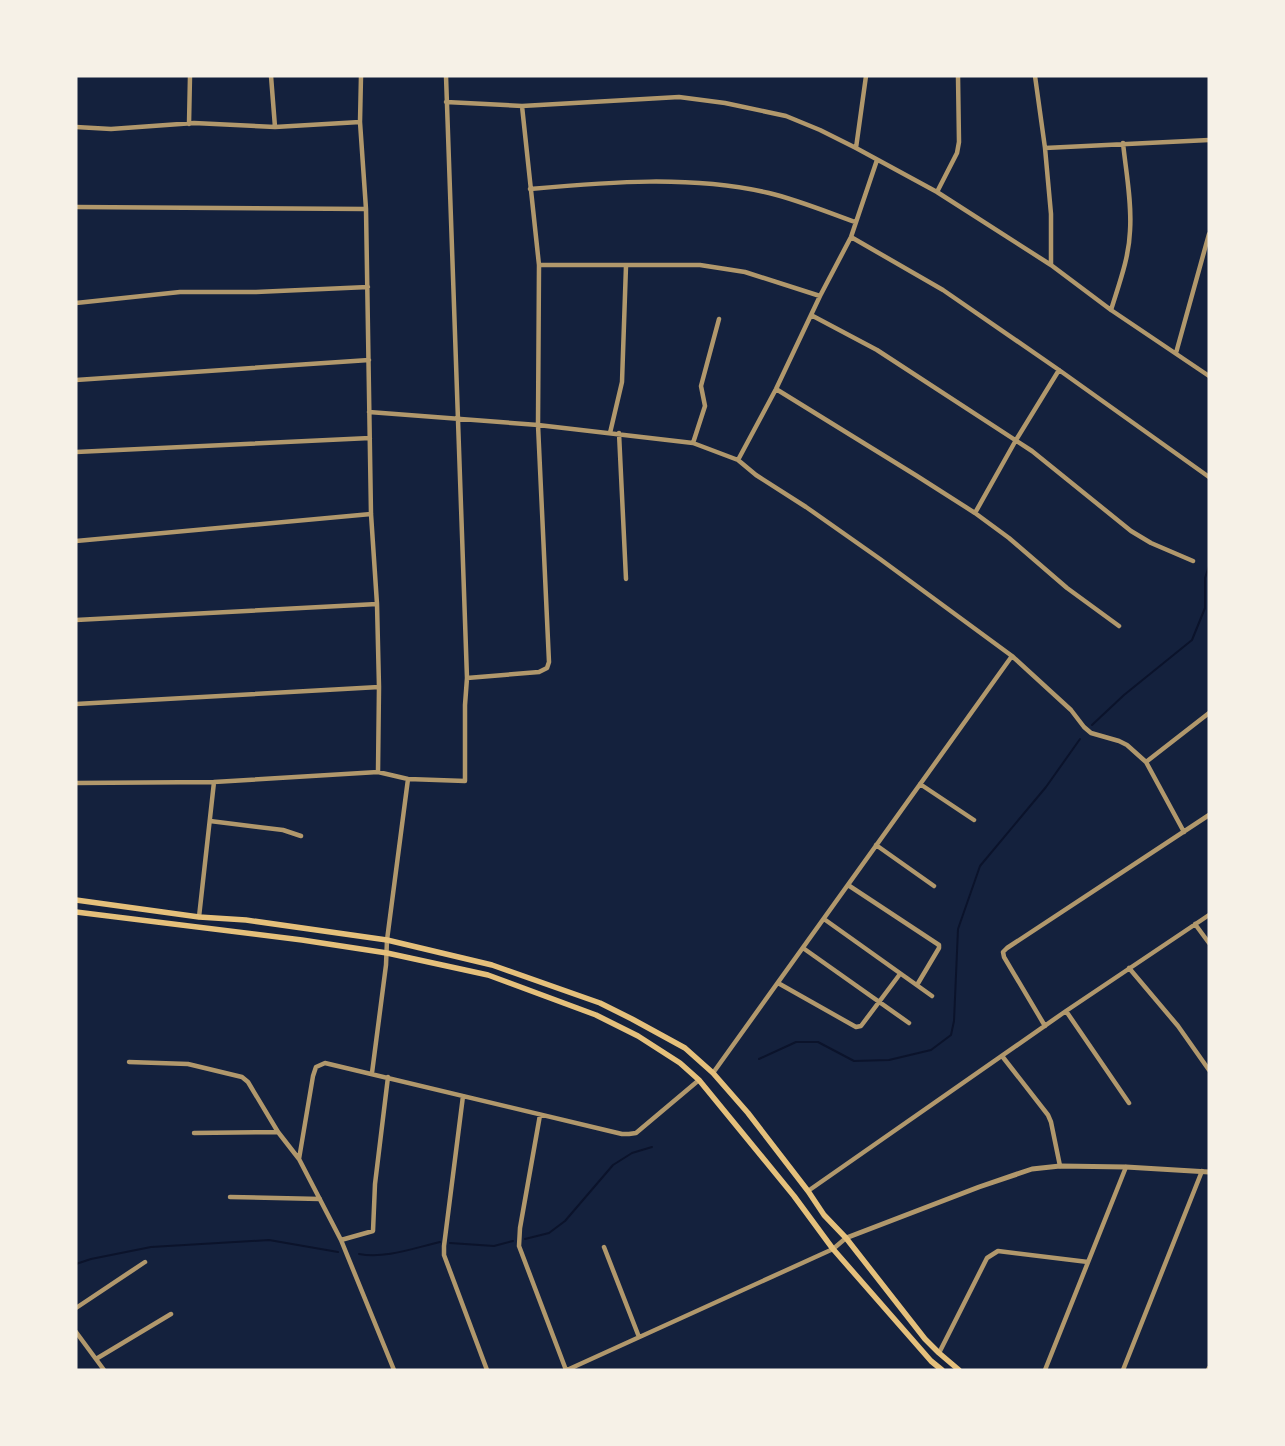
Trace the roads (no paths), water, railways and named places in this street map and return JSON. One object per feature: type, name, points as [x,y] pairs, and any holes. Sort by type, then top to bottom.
[{"type":"main road","points":[[76,900],[199,917],[246,920],[387,940],[492,965],[600,1003],[685,1048],[713,1074],[748,1113],[808,1191],[824,1215],[846,1238],[925,1339],[938,1353],[959,1370]]},
{"type":"main road","points":[[76,912],[264,935],[387,953],[488,975],[596,1015],[638,1036],[680,1063],[699,1080],[794,1196],[833,1249],[942,1370]]},
{"type":"street","points":[[189,124],[190,76]]},
{"type":"street","points":[[271,76],[275,127]]},
{"type":"street","points":[[361,76],[360,122],[366,209],[368,287],[371,514],[379,687],[378,772]]},
{"type":"street","points":[[76,783],[214,782],[378,772],[408,779],[465,781],[464,705],[468,678],[446,76]]},
{"type":"street","points":[[856,148],[866,76]]},
{"type":"street","points":[[937,192],[956,153],[958,142],[958,76]]},
{"type":"street","points":[[1035,76],[1045,148],[1051,214],[1052,265]]},
{"type":"street","points":[[446,102],[522,106],[680,97],[725,103],[786,116],[856,148],[937,192],[1052,265],[1111,310],[1209,376]]},
{"type":"street","points":[[468,678],[539,672],[547,668],[548,662],[538,425],[539,265],[522,106]]},
{"type":"street","points":[[76,127],[111,129],[189,124],[275,127],[360,122]]},
{"type":"street","points":[[1045,148],[1209,140]]},
{"type":"street","points":[[1111,310],[1124,270],[1129,247],[1130,217],[1123,143]]},
{"type":"street","points":[[738,460],[776,389],[820,296],[851,237],[877,160]]},
{"type":"street","points":[[530,189],[603,183],[698,182],[768,193],[856,222]]},
{"type":"street","points":[[76,207],[366,209]]},
{"type":"street","points":[[1176,352],[1209,234]]},
{"type":"street","points":[[851,237],[943,290],[1209,477]]},
{"type":"street","points":[[539,265],[700,265],[745,272],[820,296]]},
{"type":"street","points":[[610,433],[622,382],[626,266]]},
{"type":"street","points":[[76,303],[180,292],[256,292],[368,287]]},
{"type":"street","points":[[811,315],[876,350],[1016,440],[1130,531],[1193,562]]},
{"type":"street","points":[[693,443],[705,406],[702,386],[719,319]]},
{"type":"street","points":[[76,380],[369,360]]},
{"type":"street","points":[[975,513],[1016,440],[1059,370]]},
{"type":"street","points":[[776,389],[975,513],[1009,538],[1067,588],[1120,626]]},
{"type":"street","points":[[370,412],[619,433],[693,443],[738,460],[756,474],[806,506],[1012,656],[1071,710],[1091,733],[1127,745],[1146,762],[1184,832]]},
{"type":"street","points":[[619,433],[626,579]]},
{"type":"street","points":[[76,452],[370,438]]},
{"type":"street","points":[[76,541],[371,514]]},
{"type":"street","points":[[76,620],[376,604]]},
{"type":"street","points":[[713,1074],[1012,656]]},
{"type":"street","points":[[76,704],[379,687]]},
{"type":"street","points":[[1146,762],[1209,713]]},
{"type":"street","points":[[372,1073],[408,779]]},
{"type":"street","points":[[199,917],[214,782]]},
{"type":"street","points":[[920,784],[974,820]]},
{"type":"street","points":[[1045,1026],[1004,957],[1003,952],[1209,815]]},
{"type":"street","points":[[210,821],[283,830],[301,836]]},
{"type":"street","points":[[876,845],[934,886]]},
{"type":"street","points":[[848,885],[939,945],[917,985]]},
{"type":"street","points":[[808,1191],[1066,1011],[1209,915]]},
{"type":"street","points":[[824,919],[932,996]]},
{"type":"street","points":[[1195,924],[1209,943]]},
{"type":"street","points":[[803,948],[909,1023]]},
{"type":"street","points":[[1129,968],[1178,1026],[1209,1070]]},
{"type":"street","points":[[778,983],[856,1027],[861,1026],[900,974]]},
{"type":"street","points":[[1066,1011],[1130,1103]]},
{"type":"street","points":[[1002,1056],[1048,1115],[1060,1166]]},
{"type":"street","points":[[129,1062],[188,1064],[242,1077],[248,1082],[278,1132],[299,1159],[341,1240],[394,1370]]},
{"type":"street","points":[[299,1159],[313,1076],[316,1067],[325,1063],[622,1134],[636,1132],[699,1080]]},
{"type":"street","points":[[341,1240],[373,1231],[375,1184],[388,1077]]},
{"type":"street","points":[[462,1096],[444,1255],[487,1370]]},
{"type":"street","points":[[540,1115],[520,1228],[519,1246],[566,1370],[833,1249],[846,1238],[1010,1176],[1032,1170],[1060,1166],[1126,1167],[1209,1172]]},
{"type":"street","points":[[194,1133],[278,1132]]},
{"type":"street","points":[[1045,1370],[1126,1167]]},
{"type":"street","points":[[1123,1370],[1202,1172]]},
{"type":"street","points":[[230,1197],[320,1199]]},
{"type":"street","points":[[604,1247],[639,1337]]},
{"type":"street","points":[[938,1353],[987,1258],[998,1251],[1088,1262]]},
{"type":"street","points":[[76,1308],[145,1262]]},
{"type":"street","points":[[96,1359],[171,1314]]},
{"type":"street","points":[[76,1332],[104,1370]]},
{"type":"waterway","points":[[1092,725],[1124,695],[1192,640],[1205,608],[1205,578],[1209,566]]},
{"type":"waterway","points":[[759,1059],[796,1042],[818,1042],[854,1061],[889,1060],[931,1050],[951,1035],[954,1021],[958,929],[980,866],[1046,787],[1080,739]]},
{"type":"waterway","points":[[525,1239],[549,1233],[565,1221],[613,1165],[632,1153],[652,1147]]},
{"type":"waterway","points":[[76,1264],[91,1259],[151,1247],[269,1240],[338,1252]]},
{"type":"waterway","points":[[450,1243],[494,1246],[513,1241]]},
{"type":"waterway","points":[[359,1254],[389,1254],[440,1242]]}]
